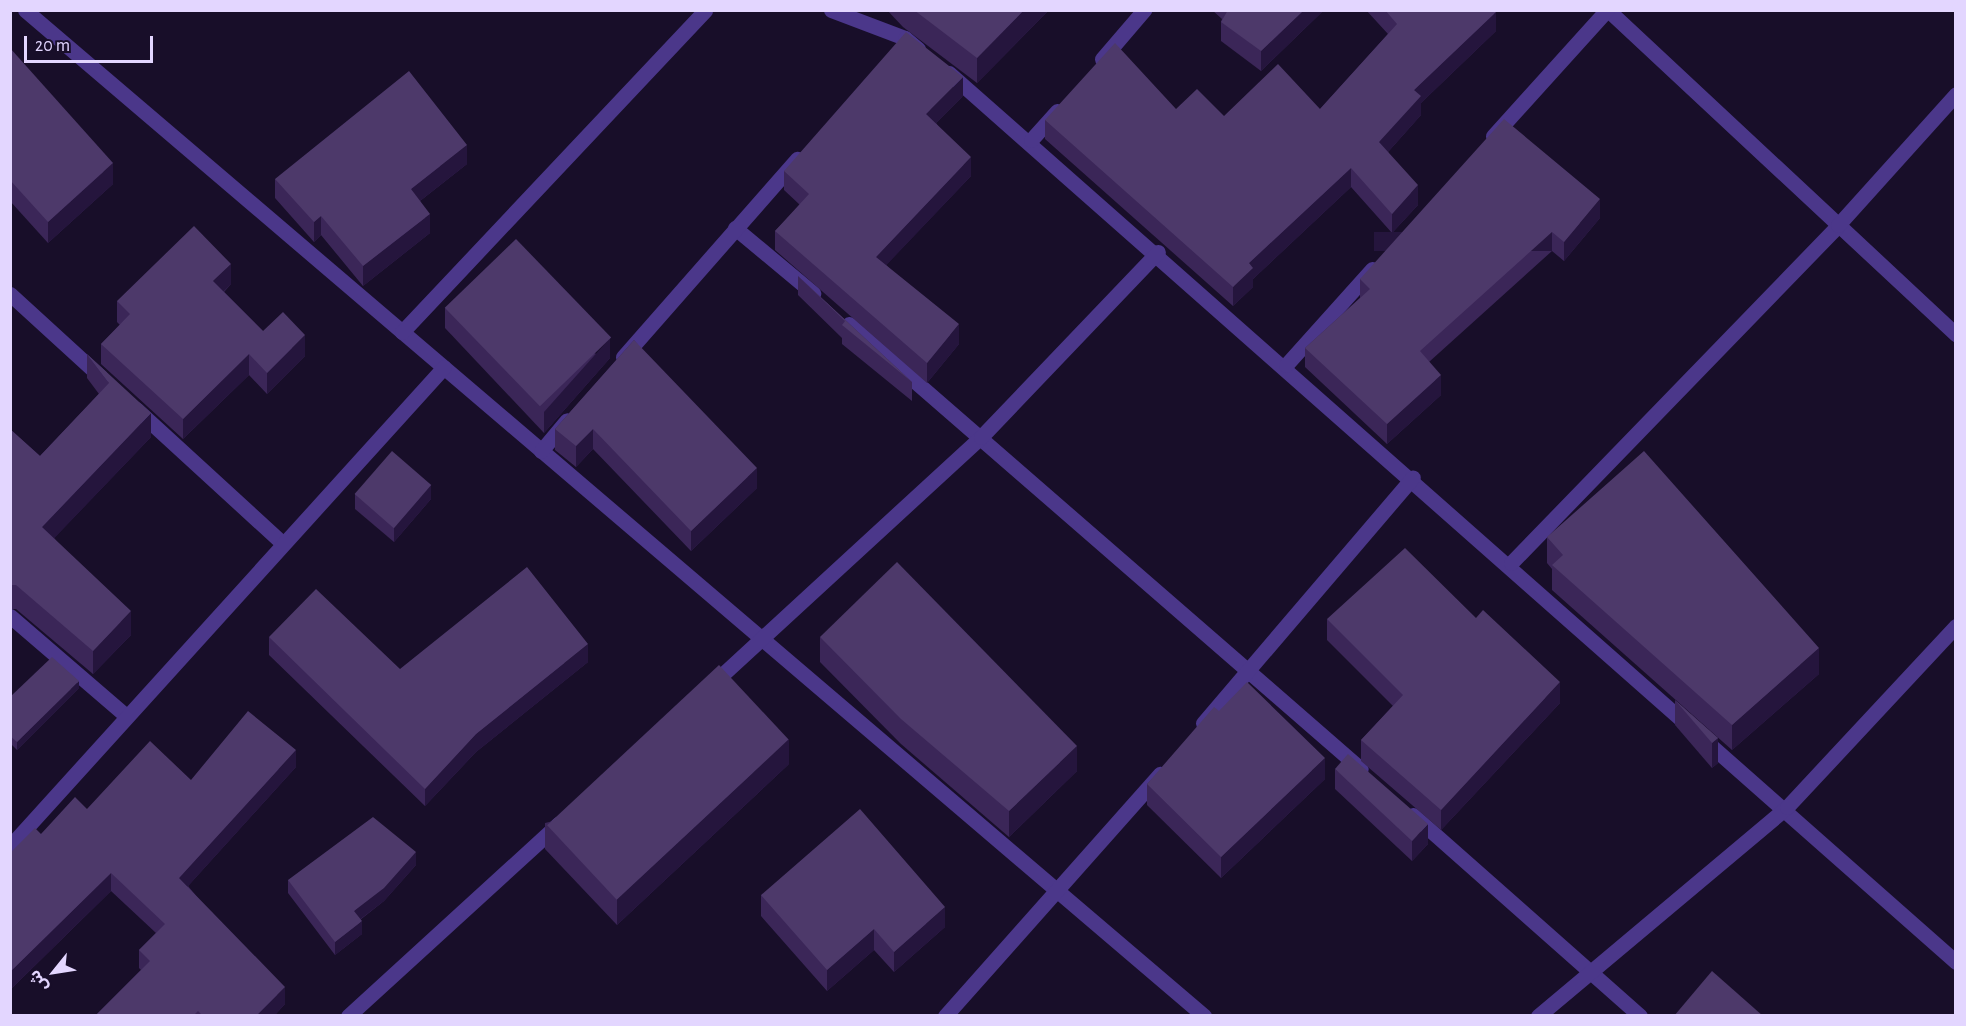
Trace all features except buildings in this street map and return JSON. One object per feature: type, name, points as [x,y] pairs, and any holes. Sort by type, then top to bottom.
[{"type":"street","points":[[25,10],[1204,1016]]},
{"type":"street","points":[[402,332],[705,10]]},
{"type":"street","points":[[831,10],[905,38],[1031,140],[1787,807],[1956,962]]},
{"type":"street","points":[[1091,71],[1144,10]]},
{"type":"street","points":[[1479,152],[1608,10],[1956,335]]},
{"type":"street","points":[[890,55],[905,38]]},
{"type":"street","points":[[1510,563],[1838,225],[1956,94]]},
{"type":"street","points":[[1031,140],[1069,97]]},
{"type":"street","points":[[611,370],[813,141]]},
{"type":"street","points":[[735,228],[981,437],[1375,781]]},
{"type":"street","points":[[700,695],[981,437],[1158,252]]},
{"type":"street","points":[[1286,365],[1382,258]]},
{"type":"street","points":[[10,294],[282,543]]},
{"type":"street","points":[[10,846],[125,715],[444,367]]},
{"type":"street","points":[[541,450],[580,406]]},
{"type":"street","points":[[1196,732],[1413,477]]},
{"type":"street","points":[[10,616],[125,715]]},
{"type":"street","points":[[1538,1016],[1787,807],[1956,626]]},
{"type":"street","points":[[945,1016],[1060,892],[1173,759]]},
{"type":"street","points":[[1402,805],[1640,1016]]},
{"type":"street","points":[[348,1016],[568,815]]}]
